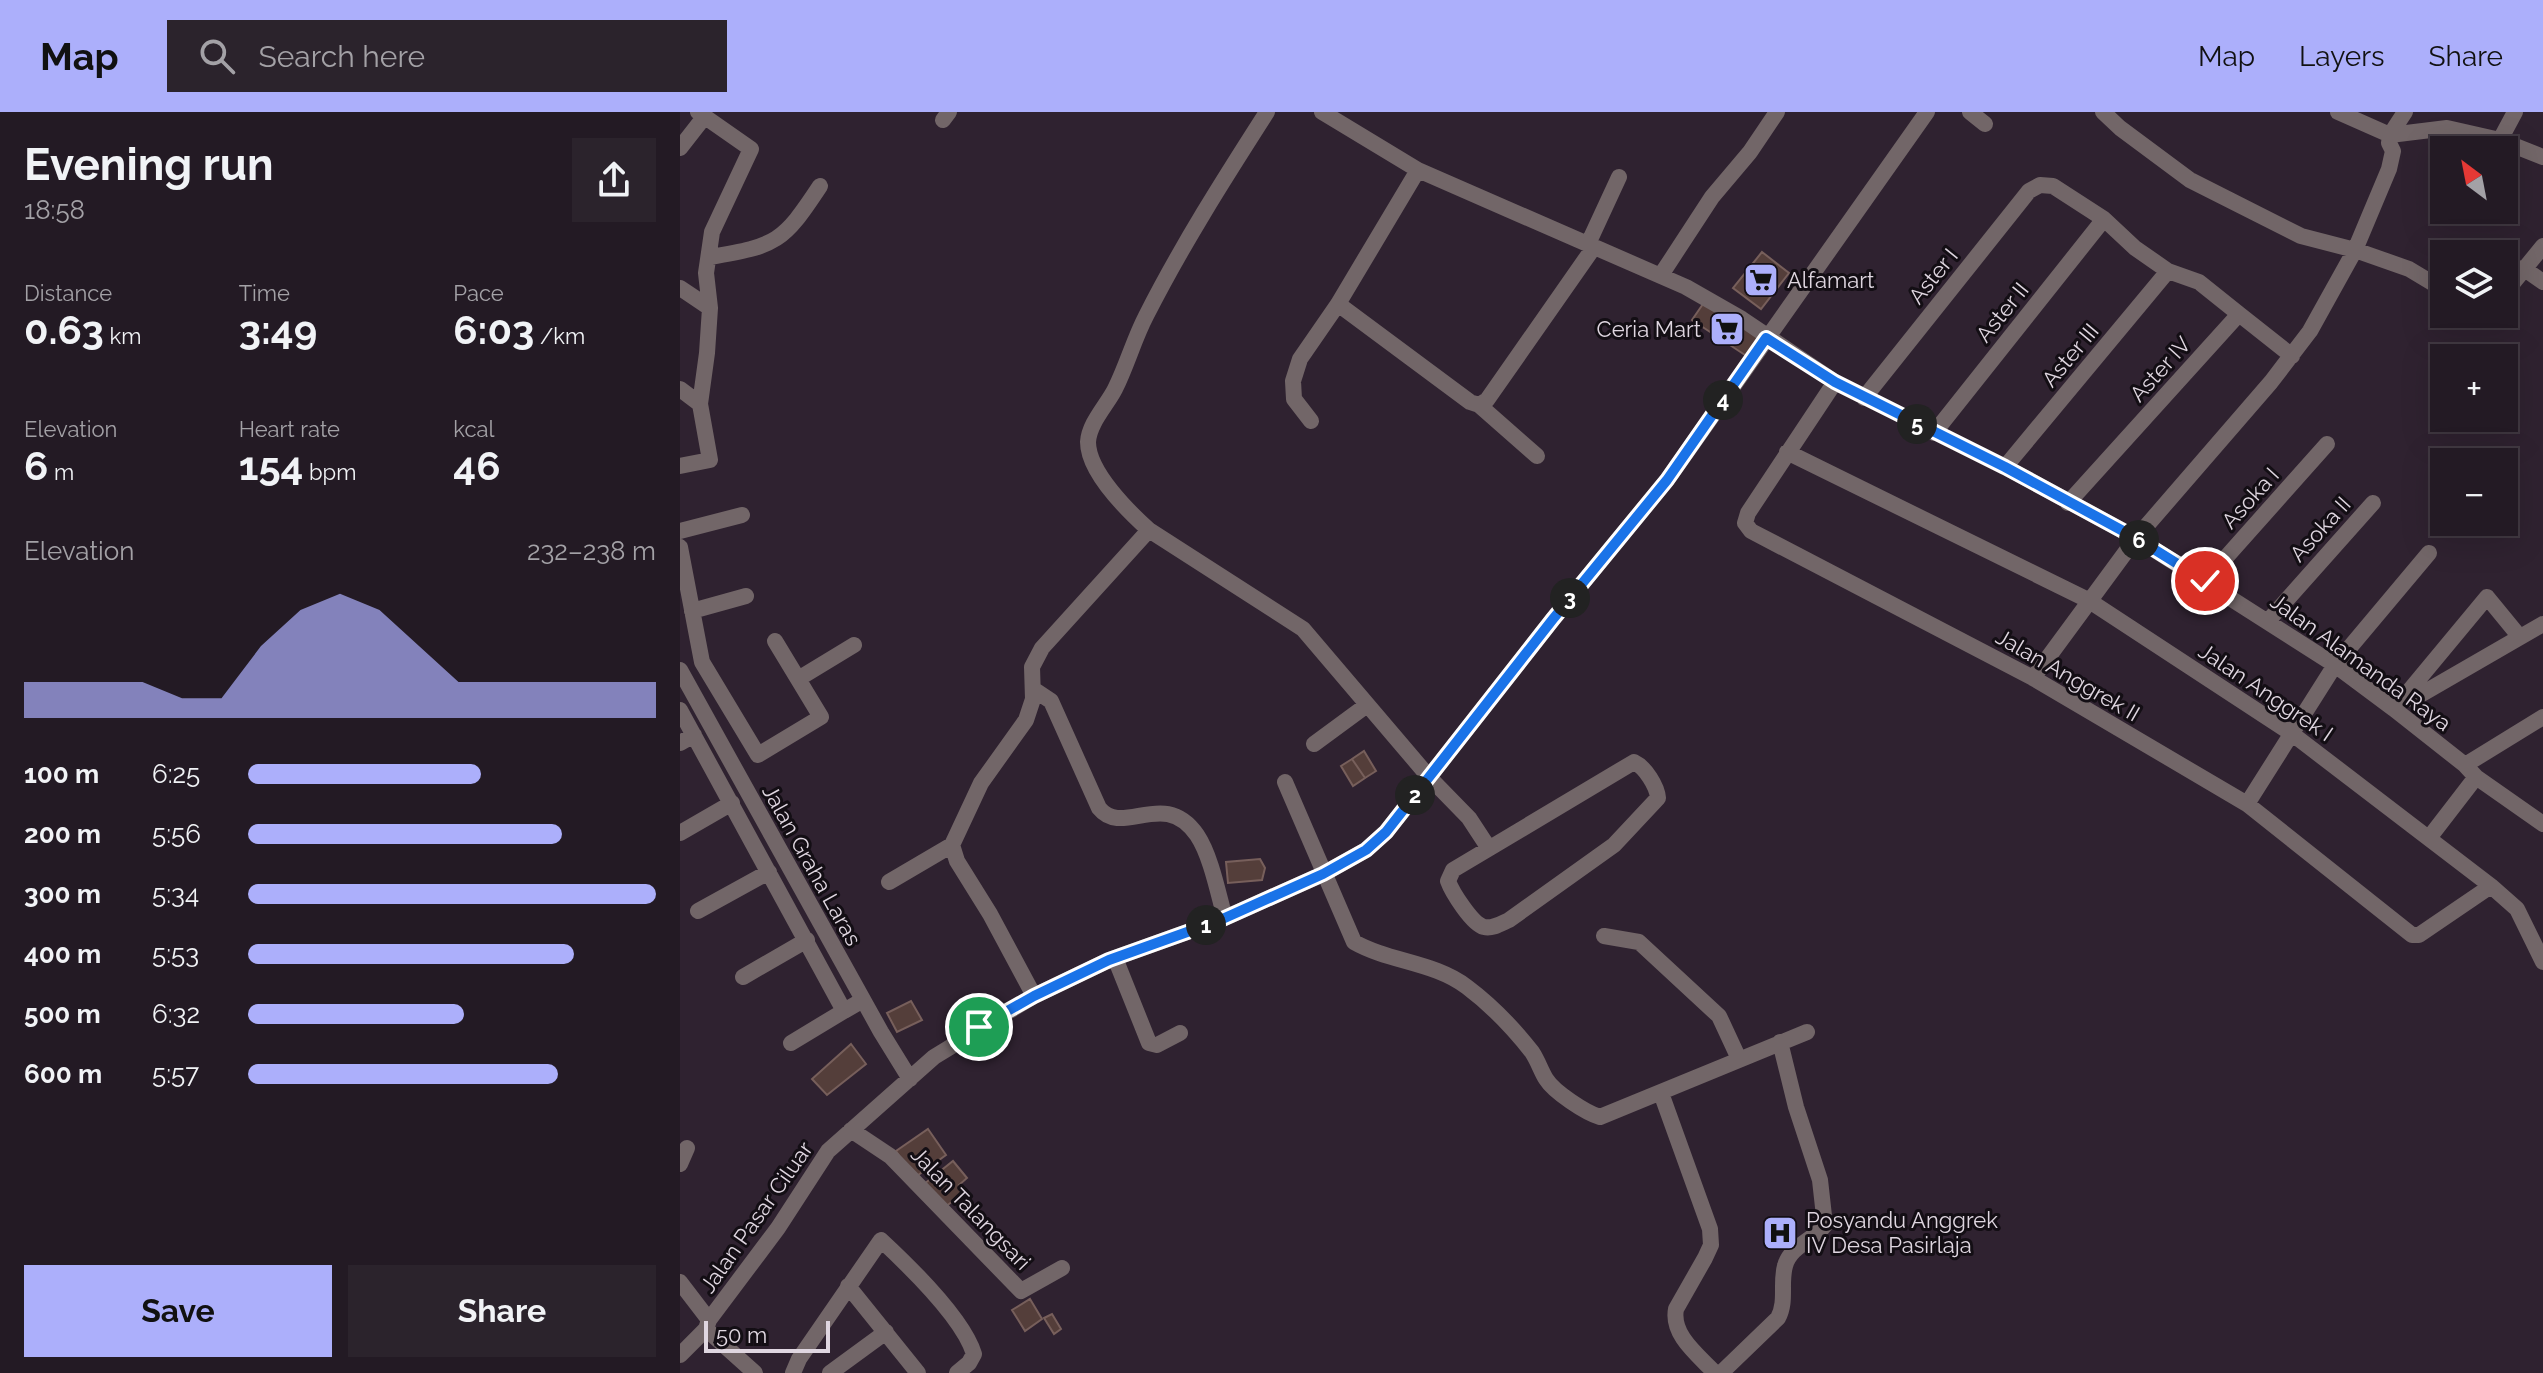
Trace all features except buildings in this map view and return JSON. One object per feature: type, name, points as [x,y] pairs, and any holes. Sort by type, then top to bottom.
[{"type":"street","points":[[1267,112],[1180,251],[1088,439],[1089,453],[1095,467],[1129,512],[1149,530],[1303,629],[1429,777],[1469,818],[1488,847]]},
{"type":"street","name":"Jalan Alamanda Raya","points":[[1322,112],[1418,170],[1661,275],[1742,319],[1835,382],[2005,467],[2136,538],[2398,705],[2470,771],[2540,818]]},
{"type":"street","points":[[1661,275],[1712,197],[1750,152],[1777,112]]},
{"type":"street","name":"Jalan Pasar Ciluar","points":[[680,1355],[707,1324],[778,1228],[828,1151],[934,1057],[1034,996],[1115,958],[1225,918],[1323,874],[1366,850],[1386,832],[1544,630],[1667,480],[1927,112]]},
{"type":"street","points":[[1970,112],[1985,124]]},
{"type":"street","points":[[2103,112],[2190,180],[2301,236],[2409,269],[2430,282]]},
{"type":"street","points":[[2338,112],[2390,135],[2447,128],[2482,136]]},
{"type":"street","points":[[2033,678],[2136,538],[2310,331],[2355,250],[2389,169],[2393,151],[2389,143],[2390,135],[2405,112]]},
{"type":"street","points":[[2502,136],[2515,112]]},
{"type":"street","points":[[680,148],[702,114],[751,149],[712,232],[706,273],[710,308],[700,404],[710,460],[680,466]]},
{"type":"street","points":[[2518,147],[2543,157]]},
{"type":"street","points":[[1311,421],[1294,399],[1293,381],[1300,359],[1338,304],[1418,170]]},
{"type":"street","points":[[1479,405],[1487,400],[1591,246],[1619,177]]},
{"type":"street","name":"Aster I","points":[[1864,398],[2029,191],[2040,185],[2053,186],[2104,219]]},
{"type":"street","points":[[710,257],[776,241],[795,223],[820,186]]},
{"type":"street","points":[[2104,219],[2135,248],[2168,271],[2199,282],[2292,356]]},
{"type":"street","name":"Aster II","points":[[1934,433],[2104,219]]},
{"type":"street","points":[[2518,275],[2543,246]]},
{"type":"street","points":[[2523,268],[2543,282]]},
{"type":"street","name":"Aster III","points":[[2005,467],[2168,271]]},
{"type":"street","points":[[680,288],[710,308]]},
{"type":"street","points":[[1338,304],[1470,402],[1479,405],[1537,456]]},
{"type":"street","name":"Aster IV","points":[[2068,503],[2239,314]]},
{"type":"street","name":"Jalan Anggrek II","points":[[1835,382],[1748,513],[1745,523],[1751,531],[2033,678],[2247,804],[2412,935],[2419,935],[2491,886]]},
{"type":"street","points":[[680,389],[700,404]]},
{"type":"street","name":"Asoka I","points":[[2205,581],[2327,444]]},
{"type":"street","name":"Jalan Anggrek I","points":[[1787,452],[2088,600],[2291,733],[2517,909],[2543,962]]},
{"type":"street","name":"Asoka II","points":[[2268,621],[2373,503]]},
{"type":"street","points":[[680,531],[742,515]]},
{"type":"street","points":[[889,882],[952,845],[981,783],[1026,720],[1033,699],[1032,667],[1042,648],[1149,530]]},
{"type":"street","name":"Jalan Graha Laras","points":[[680,547],[702,662],[758,755],[821,717],[775,641]]},
{"type":"street","points":[[2247,804],[2335,665],[2429,553]]},
{"type":"street","points":[[692,611],[746,596]]},
{"type":"street","points":[[2398,705],[2487,597],[2519,636]]},
{"type":"street","points":[[2398,705],[2543,624]]},
{"type":"street","points":[[798,679],[854,645]]},
{"type":"street","name":"Jalan Graha Laras","points":[[680,675],[910,1079]]},
{"type":"street","points":[[1033,689],[1051,701],[1104,815],[1116,821],[1160,811],[1190,826],[1200,839],[1225,918]]},
{"type":"street","points":[[1314,744],[1367,705]]},
{"type":"street","points":[[680,710],[687,739],[732,803],[844,1011]]},
{"type":"street","points":[[2429,838],[2470,771],[2543,717]]},
{"type":"street","points":[[1630,763],[1639,764],[1657,791],[1658,798],[1614,845],[1509,920],[1492,927],[1477,924],[1448,881],[1453,870],[1488,847],[1630,763]]},
{"type":"street","points":[[1285,782],[1354,942],[1429,968],[1466,985],[1513,1030],[1534,1055],[1548,1082],[1586,1113],[1600,1117],[1807,1032]]},
{"type":"street","points":[[680,833],[732,803]]},
{"type":"street","points":[[952,845],[957,861],[990,914],[1034,996]]},
{"type":"street","points":[[698,911],[769,872]]},
{"type":"street","points":[[1604,936],[1639,942],[1719,1016],[1739,1059]]},
{"type":"street","points":[[743,977],[807,940]]},
{"type":"street","points":[[1115,958],[1149,1043],[1157,1045],[1180,1033]]},
{"type":"street","points":[[791,1043],[863,1000]]},
{"type":"street","points":[[1661,1093],[1710,1229],[1711,1245],[1676,1309],[1676,1330],[1718,1373],[1778,1318],[1783,1309],[1785,1266],[1794,1250],[1819,1233],[1825,1225],[1826,1210],[1820,1180],[1796,1107],[1780,1042]]},
{"type":"street","name":"Jalan Talangsari","points":[[851,1130],[890,1156],[1021,1291],[1062,1268]]},
{"type":"street","points":[[680,1164],[687,1148]]},
{"type":"street","points":[[793,1373],[799,1359],[885,1235],[966,1335],[974,1354],[957,1373]]},
{"type":"street","points":[[680,1282],[707,1324],[755,1373]]},
{"type":"street","points":[[848,1286],[918,1373]]},
{"type":"street","points":[[830,1373],[886,1332]]},
{"type":"place","name":"Alfamart","points":[[1761,280]]},
{"type":"place","name":"Ceria Mart","points":[[1727,329]]},
{"type":"place","name":"Posyandu Anggrek IV Desa Pasirlaja","points":[[1780,1233]]},
{"type":"route","points":[[979,1027],[1109,960],[1218,921],[1323,874],[1366,850],[1386,832],[1667,480],[1766,338],[1835,382],[2005,467],[2136,538],[2205,581]]}]
